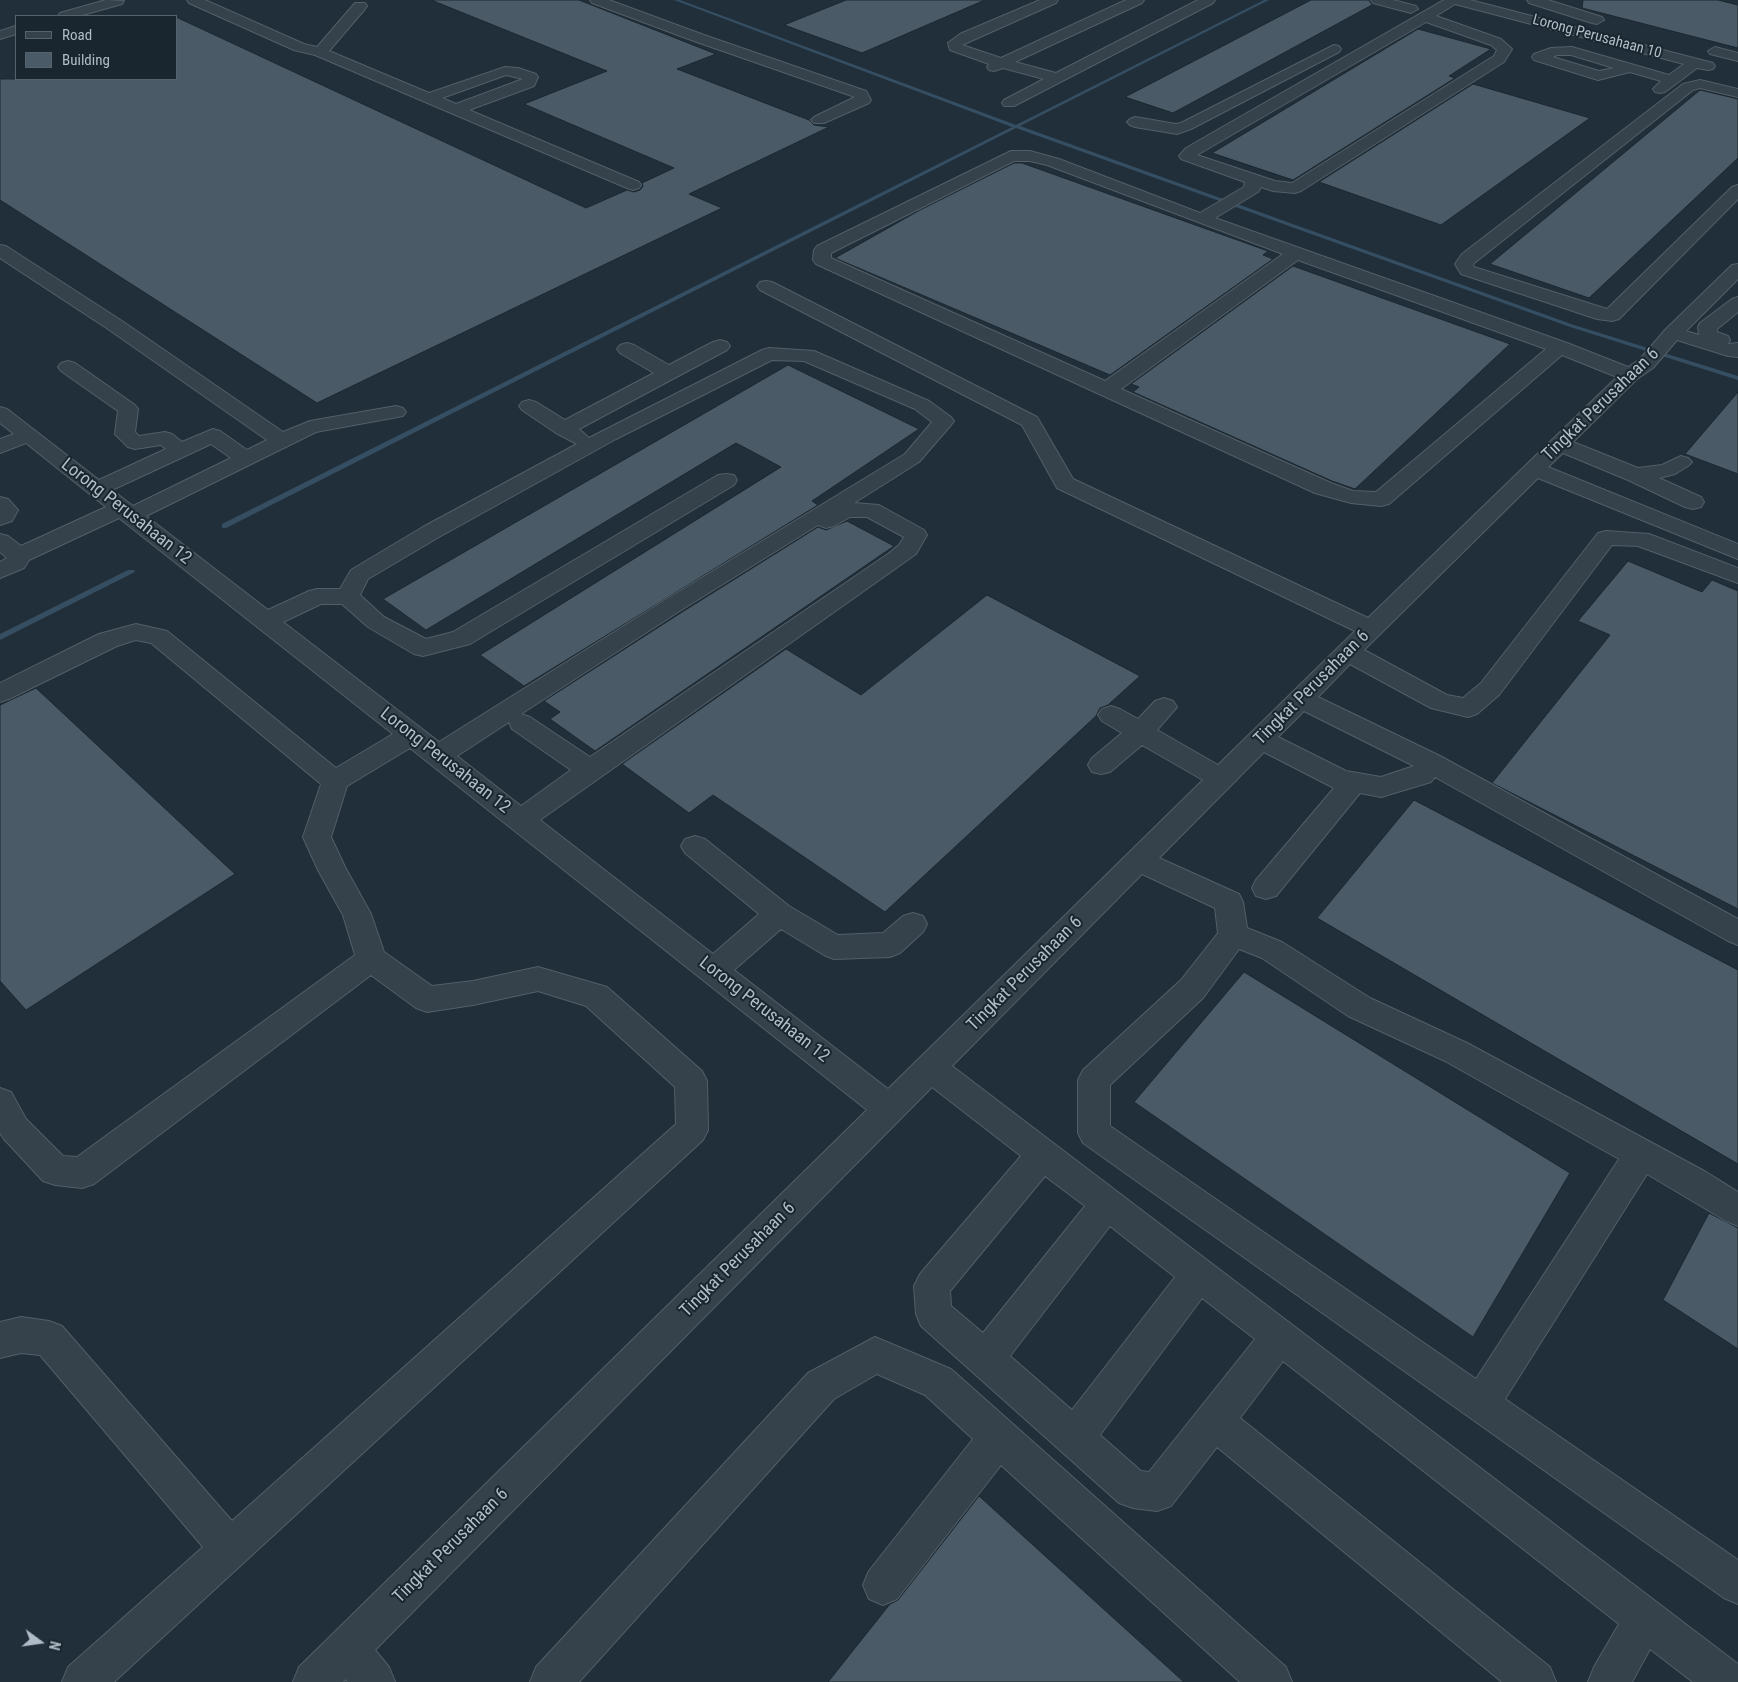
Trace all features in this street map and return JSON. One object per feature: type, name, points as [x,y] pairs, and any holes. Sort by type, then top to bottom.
[{"type":"street","points":[[102,0],[121,1]]},
{"type":"street","points":[[194,0],[299,47],[320,52],[632,184]]},
{"type":"street","points":[[597,0],[699,38],[861,94],[864,100],[819,120]]},
{"type":"street","points":[[1051,0],[965,37],[955,43],[955,47],[1001,64],[1057,78]]},
{"type":"street","points":[[1009,103],[1208,0]]},
{"type":"street","points":[[1378,0],[1411,9]]},
{"type":"street","points":[[1394,18],[1428,0]]},
{"type":"street","points":[[1425,18],[1496,42],[1505,49],[1500,59],[1295,188],[1253,184],[1187,156],[1192,151],[1454,0]]},
{"type":"street","name":"Lorong Perusahaan 10","points":[[1454,0],[1720,70]]},
{"type":"street","points":[[1534,0],[1607,23]]},
{"type":"street","points":[[69,15],[121,1]]},
{"type":"street","points":[[978,74],[1142,1]]},
{"type":"street","points":[[320,52],[360,6]]},
{"type":"street","points":[[1165,8],[1182,14]]},
{"type":"street","points":[[0,35],[15,30]]},
{"type":"street","points":[[1135,122],[1177,128],[1186,126],[1351,40]]},
{"type":"street","points":[[1630,68],[1598,76],[1539,57],[1556,51],[1572,51],[1672,80]]},
{"type":"street","points":[[954,60],[968,52]]},
{"type":"street","points":[[1715,52],[1738,57]]},
{"type":"street","points":[[1453,250],[1694,63]]},
{"type":"street","points":[[429,98],[505,71],[518,72],[531,77],[529,83],[458,110]]},
{"type":"street","points":[[1013,85],[1038,73]]},
{"type":"street","points":[[1738,93],[1700,84],[1688,87],[1468,258],[1464,264],[1467,270],[1573,306],[1604,315],[1612,315],[1738,190]]},
{"type":"street","points":[[1560,347],[1381,499],[1351,497],[1323,488],[822,260],[823,250],[1012,156],[1030,156],[1053,162],[1209,215],[1295,254],[1560,347],[1638,370]]},
{"type":"street","points":[[1209,215],[1253,184]]},
{"type":"street","points":[[0,250],[115,325],[282,441]]},
{"type":"street","points":[[1106,390],[1295,254]]},
{"type":"street","name":"Tingkat Perusahaan 6","points":[[314,1682],[1348,652],[1534,469],[1638,370],[1738,269]]},
{"type":"street","points":[[766,286],[1030,421],[1065,483],[1372,629]]},
{"type":"street","points":[[1733,348],[1708,335],[1707,327],[1738,303]]},
{"type":"street","points":[[1673,333],[1733,348]]},
{"type":"street","points":[[563,430],[720,346]]},
{"type":"street","points":[[627,349],[668,373]]},
{"type":"street","points":[[348,598],[358,575],[431,532],[591,445],[769,354],[808,355],[922,405],[944,421],[912,458],[654,617],[446,762]]},
{"type":"street","points":[[68,367],[128,409],[125,418],[125,434],[135,444],[165,438],[181,451]]},
{"type":"street","points":[[529,406],[563,430],[591,445]]},
{"type":"street","points":[[0,571],[16,563],[19,556],[126,512],[246,459],[310,427],[396,412]]},
{"type":"street","name":"Lorong Perusahaan 12","points":[[0,413],[890,1108]]},
{"type":"street","points":[[0,447],[28,435]]},
{"type":"street","points":[[97,489],[213,435],[246,459]]},
{"type":"street","points":[[1560,444],[1636,475],[1693,502]]},
{"type":"street","points":[[1636,475],[1668,470],[1680,462]]},
{"type":"street","points":[[1534,469],[1738,552]]},
{"type":"street","points":[[265,620],[316,596],[348,598],[376,622],[423,648],[461,638],[726,480]]},
{"type":"street","points":[[0,504],[7,510],[0,518]]},
{"type":"street","points":[[446,762],[521,723],[846,510],[871,510],[916,535],[908,549],[896,559],[590,770],[521,820]]},
{"type":"street","points":[[1348,652],[1440,702],[1468,708],[1490,689],[1606,538],[1641,539],[1738,576]]},
{"type":"street","points":[[0,541],[19,556]]},
{"type":"street","points":[[0,693],[108,640],[136,632],[159,638],[335,781]]},
{"type":"street","points":[[1301,699],[1431,762],[1738,933]]},
{"type":"street","points":[[1101,765],[1140,732],[1164,707]]},
{"type":"street","points":[[1111,715],[1221,779]]},
{"type":"street","points":[[521,723],[590,770]]},
{"type":"street","points":[[83,1682],[692,1130],[691,1081],[596,996],[538,979],[473,993],[427,999],[371,959],[357,914],[332,870],[317,837],[335,781],[412,735]]},
{"type":"street","points":[[1261,739],[1340,780],[1381,786],[1422,775],[1431,762]]},
{"type":"street","points":[[1266,888],[1354,782]]},
{"type":"street","points":[[695,846],[779,914],[834,947],[890,945],[913,924]]},
{"type":"street","points":[[1138,861],[1229,902],[1233,935],[1192,990],[1094,1080],[1094,1133],[1738,1584]]},
{"type":"street","points":[[713,971],[779,914]]},
{"type":"street","points":[[1233,935],[1272,950],[1359,1007],[1456,1052],[1694,1183],[1738,1210]]},
{"type":"street","points":[[0,1102],[15,1128],[55,1170],[82,1173],[371,959]]},
{"type":"street","points":[[931,1068],[1727,1682]]},
{"type":"street","points":[[1043,1154],[932,1286],[934,1314],[1133,1489],[1157,1492],[1278,1337]]},
{"type":"street","points":[[1481,1404],[1641,1154]]},
{"type":"street","points":[[985,1359],[1107,1204]]},
{"type":"street","points":[[1074,1438],[1198,1274]]},
{"type":"street","points":[[0,1340],[21,1335],[49,1339],[230,1549]]},
{"type":"street","points":[[551,1682],[821,1386],[876,1355],[938,1382],[1271,1682]]},
{"type":"street","points":[[1214,1421],[1535,1682]]},
{"type":"street","points":[[883,1586],[999,1437]]},
{"type":"street","points":[[1608,1682],[1645,1618]]},
{"type":"street","points":[[348,1648],[374,1682]]},
{"type":"building","points":[[431,0],[579,0],[716,54],[677,69],[809,120],[814,125],[829,127],[689,194],[722,208],[317,403],[0,200],[0,79],[178,80],[178,18],[586,208],[627,190],[634,192],[640,190],[643,186],[642,183],[674,168],[524,104],[607,71]]},
{"type":"building","points":[[846,0],[985,0],[862,53],[784,25]]},
{"type":"building","points":[[1311,0],[1369,0],[1372,5],[1173,113],[1125,97]]},
{"type":"building","points":[[1583,0],[1718,0],[1738,5],[1738,48],[1582,8]]},
{"type":"building","points":[[1418,29],[1491,49],[1449,76],[1455,78],[1293,180],[1212,153]]},
{"type":"building","points":[[1473,84],[1590,118],[1441,225],[1319,182]]},
{"type":"building","points":[[1700,90],[1738,99],[1738,158],[1589,298],[1490,264]]},
{"type":"building","points":[[1014,163],[1022,163],[1268,251],[1263,255],[1273,259],[1110,375],[835,258],[920,210]]},
{"type":"building","points":[[1293,266],[1510,344],[1355,489],[1332,481],[1133,392],[1139,387],[1131,384]]},
{"type":"building","points":[[788,365],[919,429],[812,501],[818,505],[524,686],[480,655],[781,467],[736,443],[426,630],[383,599]]},
{"type":"building","points":[[1738,392],[1738,474],[1685,454]]},
{"type":"building","points":[[847,521],[894,546],[595,751],[550,719],[560,712],[544,701],[818,527],[826,530]]},
{"type":"building","points":[[1628,561],[1702,592],[1712,580],[1738,591],[1738,909],[1492,783],[1610,635],[1578,621]]},
{"type":"building","points":[[987,595],[1140,676],[1108,705],[1100,708],[1096,716],[885,912],[713,795],[689,813],[622,764],[786,649],[861,695]]},
{"type":"building","points":[[36,688],[235,874],[26,1010],[0,981],[0,705]]},
{"type":"building","points":[[1414,800],[1738,970],[1738,1164],[1317,918]]},
{"type":"building","points":[[1244,972],[1570,1173],[1473,1337],[1134,1102]]},
{"type":"building","points":[[1709,1213],[1738,1228],[1738,1349],[1663,1300]]},
{"type":"building","points":[[979,1496],[1184,1682],[828,1682],[890,1604],[898,1600]]},
{"type":"waterway","points":[[676,0],[1016,127]]},
{"type":"waterway","points":[[1016,127],[1267,0]]},
{"type":"waterway","points":[[224,526],[1016,127]]},
{"type":"waterway","points":[[1016,127],[1572,326],[1738,378]]},
{"type":"waterway","points":[[0,637],[131,572]]}]
